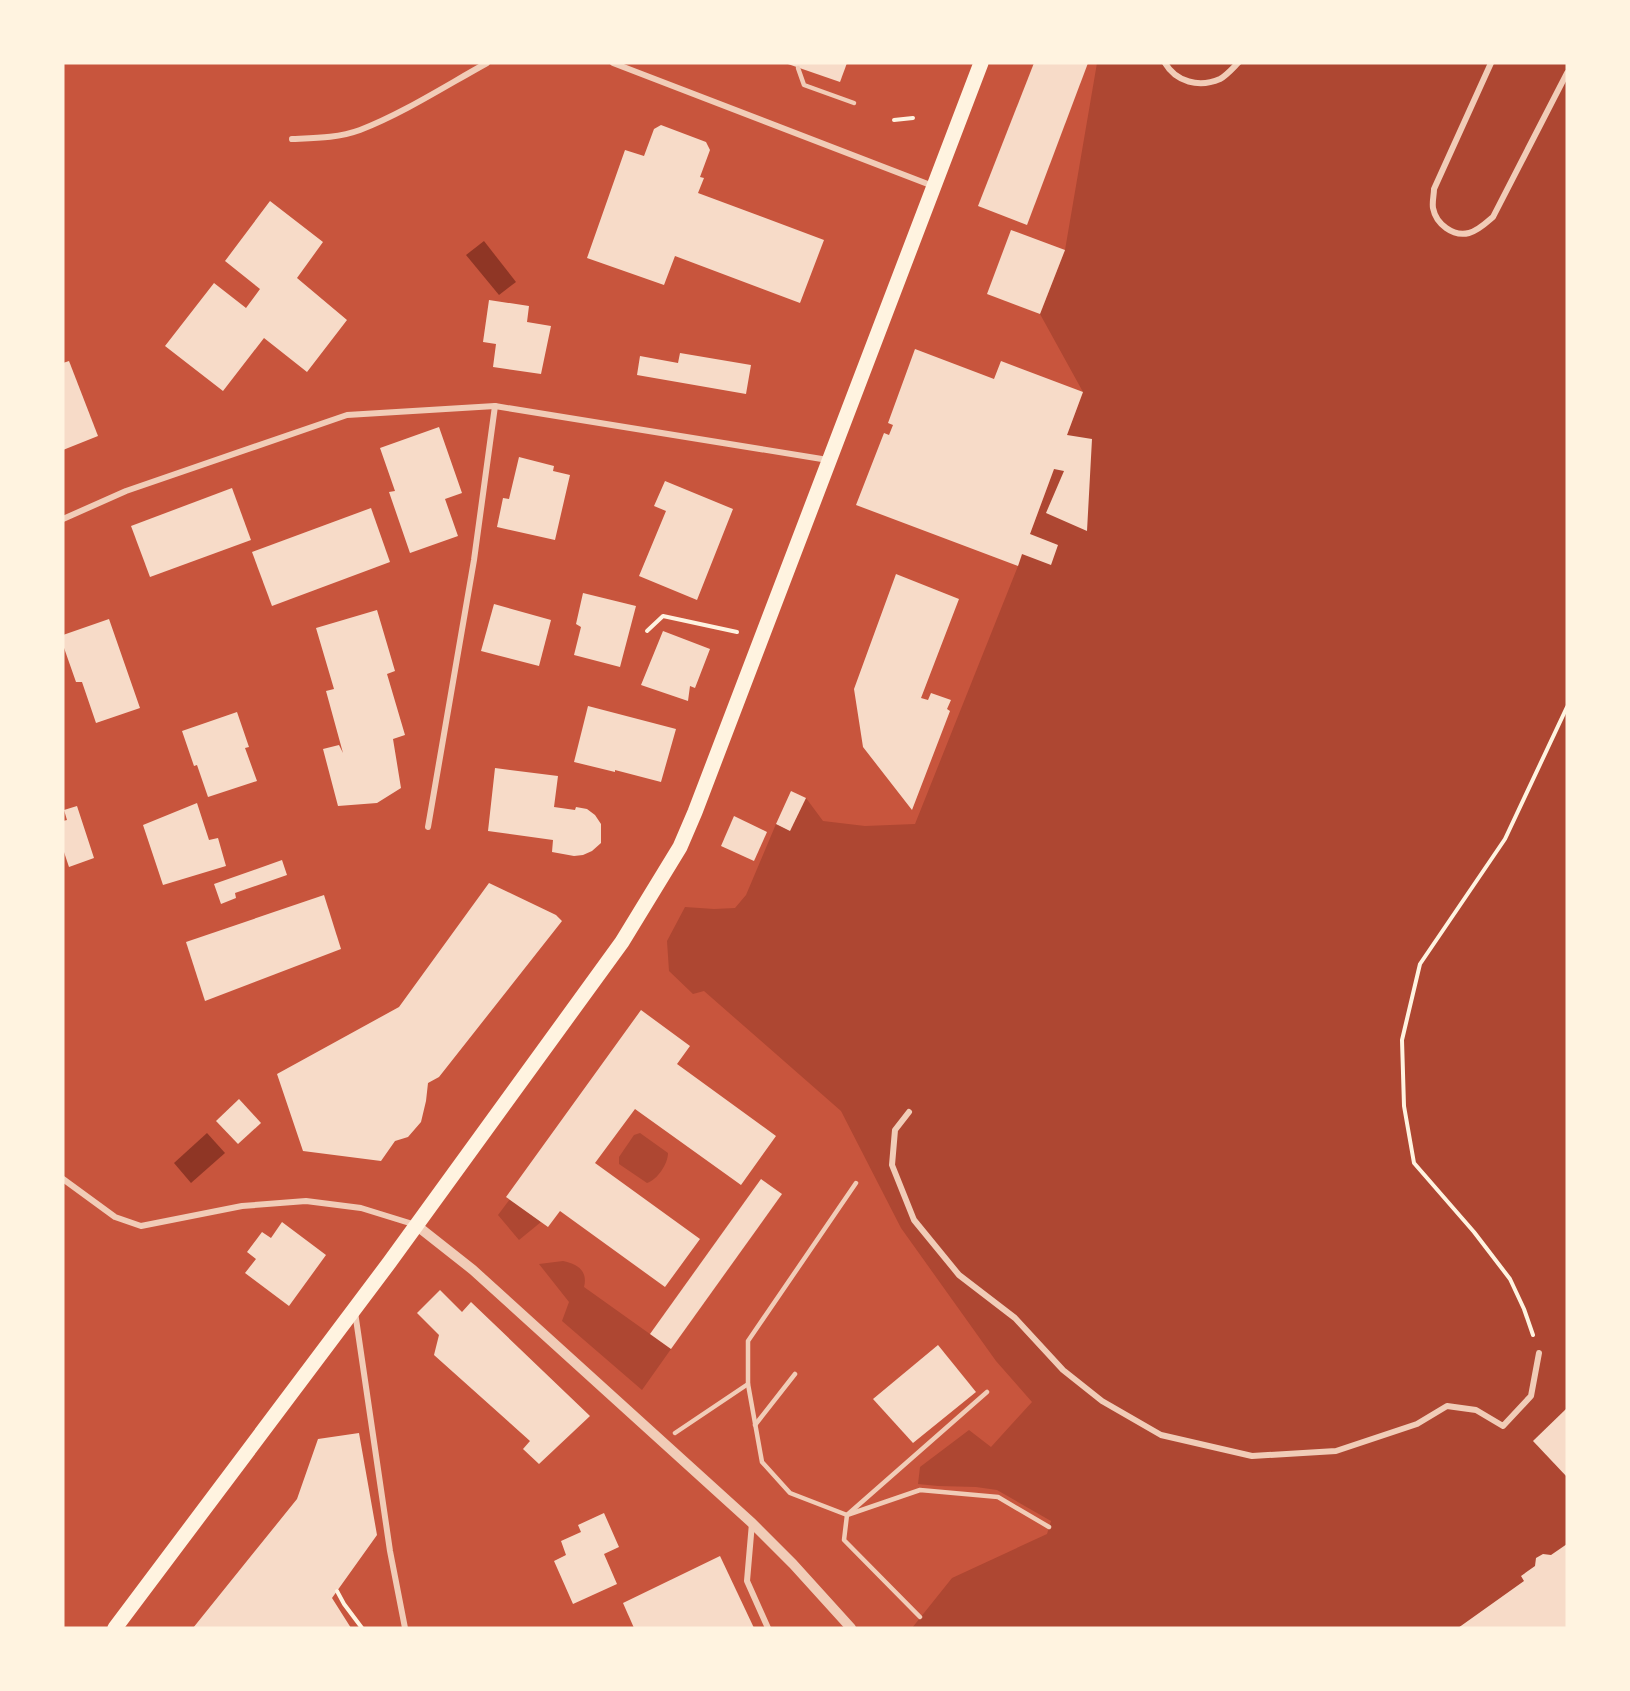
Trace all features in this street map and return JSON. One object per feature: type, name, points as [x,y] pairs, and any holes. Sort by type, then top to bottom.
[{"type":"main road","points":[[115,1628],[355,1309],[622,942],[680,847],[981,63]]},
{"type":"street","points":[[292,139],[326,138],[359,130],[394,114],[487,63]]},
{"type":"street","points":[[613,63],[933,187]]},
{"type":"street","points":[[1165,63],[1169,70],[1183,81],[1202,83],[1221,78],[1238,63]]},
{"type":"street","points":[[1491,63],[1434,189],[1433,209],[1441,224],[1454,233],[1468,234],[1481,228],[1493,218],[1567,73]]},
{"type":"street","points":[[63,519],[126,491],[347,415],[495,406],[828,460]]},
{"type":"street","points":[[428,827],[474,560],[495,406]]},
{"type":"street","points":[[909,1112],[895,1130],[892,1165],[914,1220],[959,1275],[1015,1318],[1063,1370],[1102,1401],[1161,1435],[1252,1456],[1336,1450],[1417,1424],[1447,1406],[1476,1410],[1503,1426],[1531,1396],[1539,1353]]},
{"type":"street","points":[[63,1179],[115,1217],[141,1226],[242,1206],[306,1201],[360,1208],[416,1226],[473,1270],[752,1523],[851,1628]]},
{"type":"street","points":[[355,1309],[390,1551],[405,1628]]},
{"type":"street","points":[[752,1523],[747,1581],[768,1628]]},
{"type":"lane","points":[[798,69],[804,85],[854,103]]},
{"type":"lane","points":[[856,1183],[748,1341],[748,1384],[762,1462],[790,1493],[847,1515],[920,1490],[998,1497],[1049,1527]]},
{"type":"lane","points":[[755,1425],[795,1374]]},
{"type":"lane","points":[[675,1433],[748,1384]]},
{"type":"lane","points":[[920,1617],[844,1540],[847,1515],[987,1392]]},
{"type":"path","points":[[894,120],[913,118]]},
{"type":"path","points":[[646,631],[663,616],[747,634]]},
{"type":"path","points":[[1539,1353],[1524,1309],[1510,1279],[1474,1232],[1414,1163],[1404,1106],[1402,1040],[1420,964],[1505,839],[1567,707]]},
{"type":"path","points":[[337,1591],[362,1628]]},
{"type":"shaded area","points":[[1097,63],[1567,63],[1567,1628],[912,1628],[952,1578],[1047,1534],[1051,1521],[997,1490],[918,1484],[920,1467],[969,1430],[991,1447],[1032,1402],[996,1361],[901,1228],[841,1111],[704,991],[693,994],[669,971],[667,941],[685,907],[735,908],[746,895],[776,824],[790,830],[806,798],[823,821],[865,826],[915,824],[1018,566],[1083,392],[1040,314],[1065,250]]},
{"type":"shaded area","points":[[484,241],[516,282],[499,295],[466,255]]},
{"type":"shaded area","points":[[207,1133],[225,1153],[191,1183],[174,1163]]},
{"type":"shaded area","points":[[640,1133],[668,1153],[661,1171],[647,1183],[619,1164],[619,1157],[634,1135]]},
{"type":"shaded area","points":[[510,1199],[541,1222],[519,1240],[498,1215]]},
{"type":"shaded area","points":[[563,1261],[581,1269],[585,1277],[584,1287],[671,1349],[642,1390],[562,1321],[569,1302],[539,1264]]},
{"type":"building","points":[[785,63],[847,63],[840,82]]},
{"type":"building","points":[[1034,63],[1088,63],[1027,225],[978,206]]},
{"type":"building","points":[[661,125],[706,142],[710,150],[700,177],[704,178],[698,193],[824,240],[800,303],[675,256],[664,285],[587,258],[625,150],[644,156],[654,129]]},
{"type":"building","points":[[270,201],[323,242],[297,278],[347,320],[307,372],[264,338],[223,391],[165,346],[214,283],[246,308],[260,289],[225,261]]},
{"type":"building","points":[[1011,230],[1065,250],[1040,314],[987,294]]},
{"type":"building","points":[[489,300],[529,306],[527,322],[551,326],[541,374],[493,367],[496,344],[483,342]]},
{"type":"building","points":[[915,349],[994,379],[1001,361],[1083,392],[1067,435],[1092,439],[1087,531],[1046,513],[1064,471],[1054,469],[1030,534],[1058,545],[1051,565],[1022,554],[1018,566],[856,505],[884,433],[889,435],[893,425],[888,423]]},
{"type":"building","points":[[680,353],[751,365],[746,394],[637,375],[640,356],[678,363]]},
{"type":"building","points":[[69,361],[98,436],[63,450],[63,363]]},
{"type":"building","points":[[439,427],[462,493],[445,499],[458,536],[410,553],[389,492],[395,491],[380,448]]},
{"type":"building","points":[[519,457],[554,466],[553,471],[570,475],[555,540],[497,527],[503,498],[509,499]]},
{"type":"building","points":[[665,481],[733,509],[697,600],[639,576],[666,511],[654,506]]},
{"type":"building","points":[[232,488],[251,540],[150,577],[131,526]]},
{"type":"building","points":[[371,508],[390,562],[272,606],[252,552]]},
{"type":"building","points":[[896,574],[959,599],[921,698],[928,700],[931,693],[951,700],[947,709],[950,711],[912,810],[863,747],[854,689]]},
{"type":"building","points":[[583,593],[636,606],[620,667],[574,655],[581,627],[576,624]]},
{"type":"building","points":[[494,604],[551,620],[539,666],[481,651]]},
{"type":"building","points":[[377,610],[395,671],[387,674],[405,735],[393,739],[401,788],[377,803],[338,806],[323,749],[339,745],[343,753],[326,691],[334,689],[316,628]]},
{"type":"building","points":[[109,619],[140,708],[96,723],[82,682],[76,682],[63,645],[63,635]]},
{"type":"building","points":[[663,631],[710,649],[695,688],[690,686],[688,701],[641,685]]},
{"type":"building","points":[[588,706],[676,729],[661,782],[574,762]]},
{"type":"building","points":[[237,712],[249,747],[245,748],[257,781],[208,797],[182,731]]},
{"type":"building","points":[[495,768],[558,776],[554,807],[587,809],[595,815],[601,824],[601,843],[592,851],[574,856],[552,852],[553,840],[488,831]]},
{"type":"building","points":[[791,791],[806,798],[790,831],[776,824]]},
{"type":"building","points":[[197,803],[209,840],[218,838],[226,866],[163,885],[143,825]]},
{"type":"building","points":[[77,806],[94,858],[69,867],[63,849],[63,821],[67,820],[64,810]]},
{"type":"building","points":[[734,816],[767,832],[754,861],[721,846]]},
{"type":"building","points":[[282,860],[287,875],[235,893],[236,898],[221,904],[214,884]]},
{"type":"building","points":[[489,883],[556,915],[562,921],[439,1077],[428,1083],[421,1122],[408,1137],[395,1141],[381,1161],[303,1151],[277,1074],[399,1007]]},
{"type":"building","points":[[324,895],[341,949],[205,1001],[186,942]]},
{"type":"building","points":[[641,1010],[690,1046],[677,1064],[776,1136],[741,1185],[635,1109],[595,1163],[700,1239],[665,1287],[560,1211],[548,1227],[506,1197]]},
{"type":"building","points":[[239,1099],[261,1123],[238,1144],[216,1121]]},
{"type":"building","points":[[761,1179],[782,1194],[671,1349],[650,1334]]},
{"type":"building","points":[[282,1222],[326,1255],[289,1306],[245,1273],[256,1259],[247,1252],[262,1232],[271,1238]]},
{"type":"building","points":[[440,1290],[462,1312],[471,1302],[590,1416],[539,1464],[523,1449],[530,1441],[434,1355],[439,1335],[417,1313]]},
{"type":"building","points":[[938,1345],[976,1392],[913,1443],[873,1399]]},
{"type":"building","points":[[1567,1408],[1567,1477],[1533,1441]]},
{"type":"building","points":[[359,1433],[377,1535],[332,1598],[351,1628],[193,1628],[297,1499],[318,1439]]},
{"type":"building","points":[[604,1513],[619,1547],[604,1554],[617,1584],[573,1604],[554,1561],[566,1555],[561,1541],[581,1532],[578,1525]]},
{"type":"building","points":[[1567,1544],[1567,1628],[1458,1628],[1524,1581],[1521,1576],[1535,1566],[1536,1558],[1543,1554],[1551,1555]]},
{"type":"building","points":[[720,1556],[754,1628],[634,1628],[623,1603]]}]
